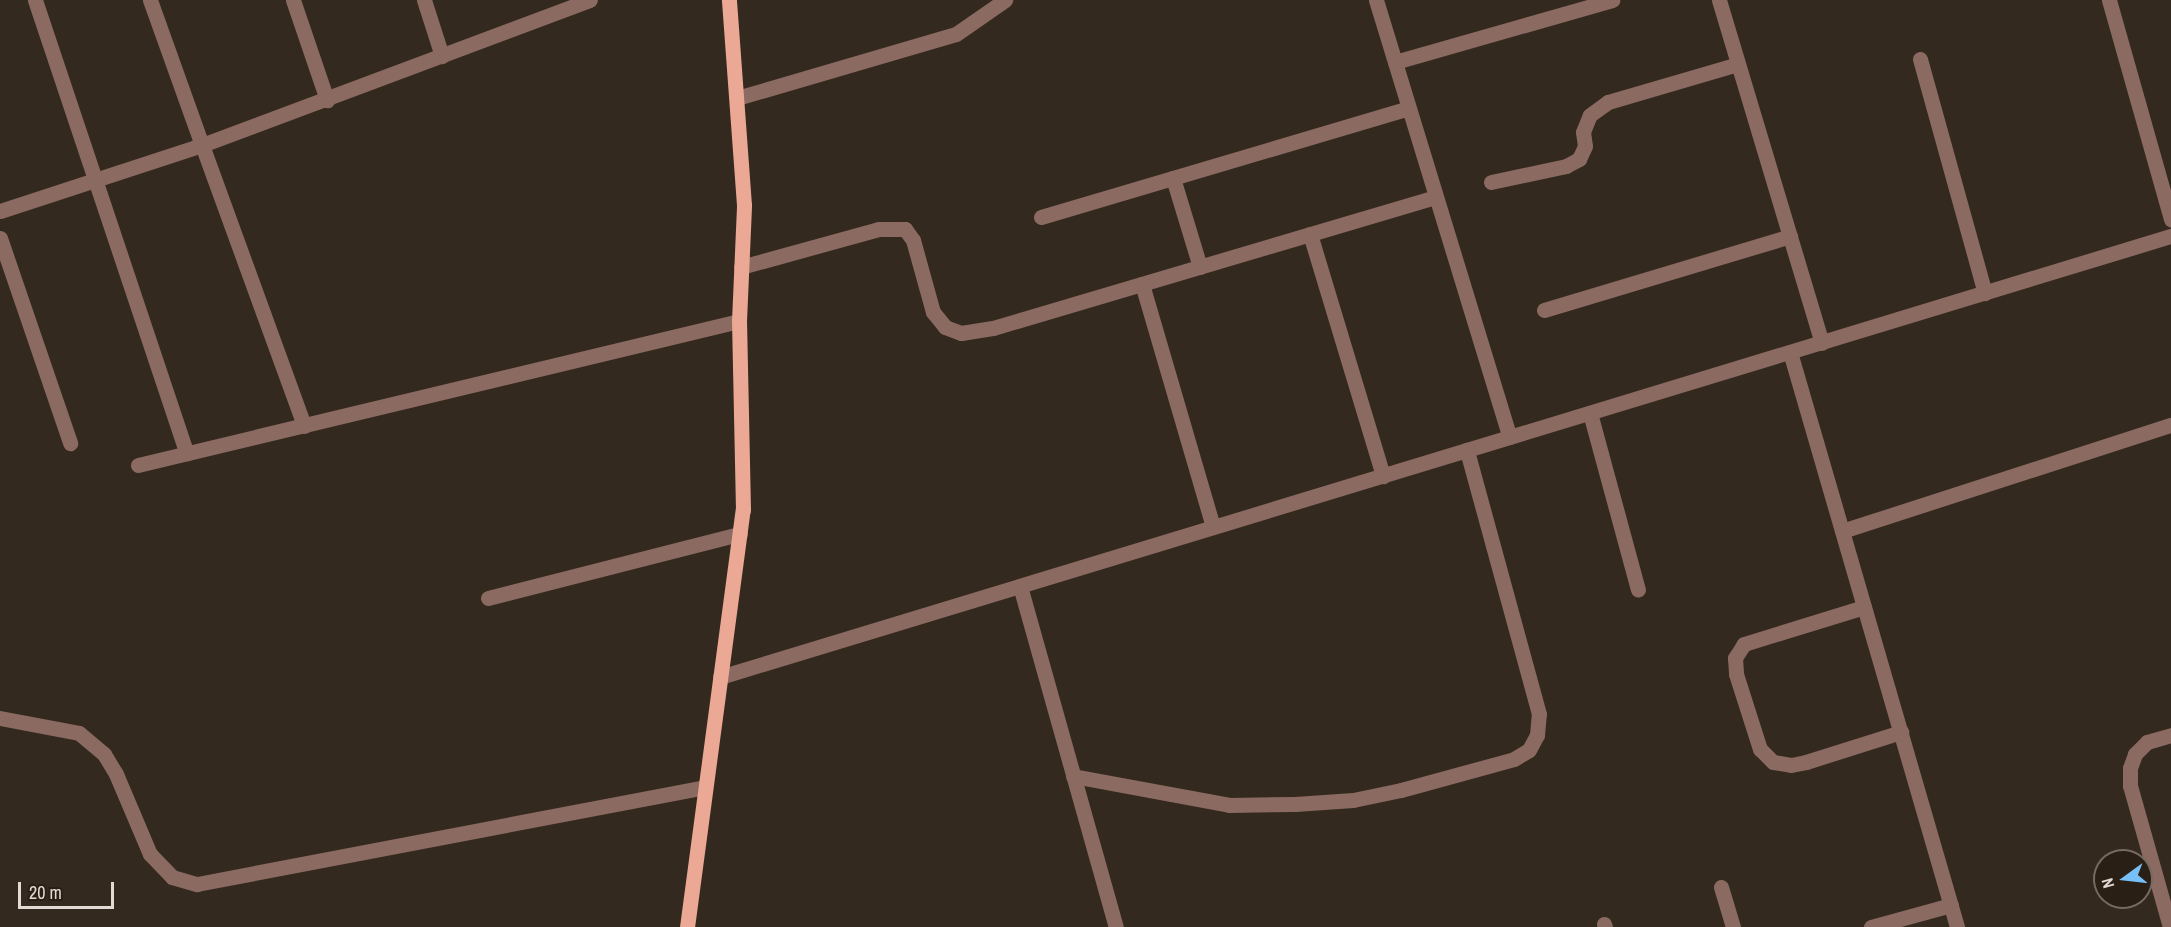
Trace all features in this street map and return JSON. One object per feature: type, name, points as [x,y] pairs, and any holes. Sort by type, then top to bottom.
[{"type":"main road","points":[[687,927],[743,510],[739,321],[744,205],[729,0]]},
{"type":"street","points":[[35,0],[188,453]]},
{"type":"street","points":[[150,0],[304,426]]},
{"type":"street","points":[[293,0],[327,100]]},
{"type":"street","points":[[424,0],[442,56]]},
{"type":"street","points":[[0,211],[96,181],[327,100],[590,0]]},
{"type":"street","points":[[737,98],[956,34],[1005,0]]},
{"type":"street","points":[[1376,0],[1510,437]]},
{"type":"street","points":[[1395,63],[1612,0]]},
{"type":"street","points":[[1719,0],[1822,343]]},
{"type":"street","points":[[2109,0],[2171,219]]},
{"type":"street","points":[[1920,59],[1985,293]]},
{"type":"street","points":[[1491,182],[1579,159],[1585,146],[1582,132],[1590,116],[1608,102],[1738,64]]},
{"type":"street","points":[[1041,217],[1408,108]]},
{"type":"street","points":[[1173,178],[1200,267]]},
{"type":"street","points":[[741,267],[879,229],[905,230],[913,240],[933,312],[945,327],[961,333],[993,328],[1435,197]]},
{"type":"street","points":[[1310,234],[1383,476]]},
{"type":"street","points":[[1544,310],[1790,236]]},
{"type":"street","points":[[720,677],[2171,236]]},
{"type":"street","points":[[0,238],[70,443]]},
{"type":"street","points":[[1142,284],[1213,527]]},
{"type":"street","points":[[138,465],[739,321]]},
{"type":"street","points":[[1790,352],[1957,927]]},
{"type":"street","points":[[1590,413],[1638,590]]},
{"type":"street","points":[[1842,531],[2171,425]]},
{"type":"street","points":[[1073,776],[1229,806],[1295,804],[1353,800],[1401,790],[1514,759],[1528,750],[1537,735],[1539,714],[1467,450]]},
{"type":"street","points":[[488,598],[740,534]]},
{"type":"street","points":[[1020,586],[1116,927]]},
{"type":"street","points":[[1864,607],[1744,644],[1735,658],[1736,674],[1760,749],[1773,762],[1791,765],[1806,762],[1900,732]]},
{"type":"street","points":[[0,718],[79,733],[104,754],[116,774],[150,854],[172,877],[197,884],[705,787]]},
{"type":"street","points":[[2169,923],[2130,786],[2130,768],[2135,754],[2146,742],[2171,735]]},
{"type":"street","points":[[1721,887],[1733,927]]},
{"type":"street","points":[[1871,927],[1951,905]]}]
